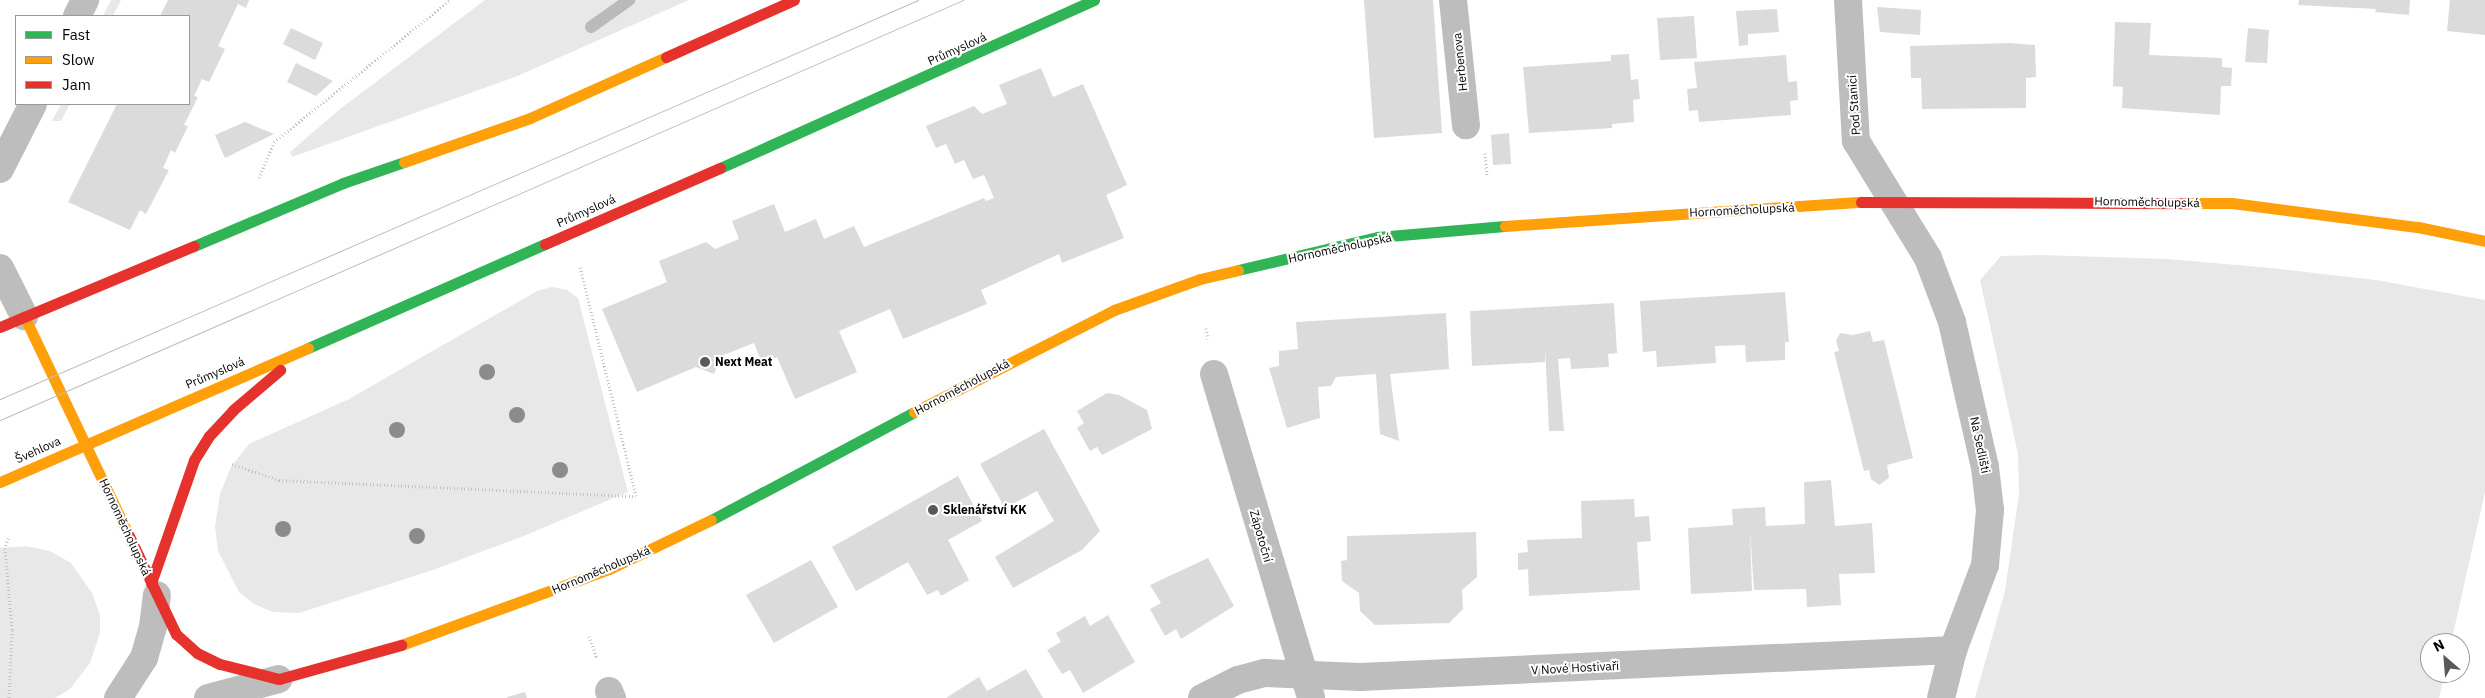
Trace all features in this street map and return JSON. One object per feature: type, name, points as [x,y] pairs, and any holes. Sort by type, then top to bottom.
[{"type":"street","points":[[77,15],[85,0]]},
{"type":"street","points":[[0,268],[12,322],[335,186],[530,118],[794,0]]},
{"type":"street","name":"Průmyslová","points":[[87,443],[317,345],[933,74],[1094,0]]},
{"type":"street","name":"Herbenova","points":[[1453,0],[1466,125]]},
{"type":"street","name":"Pod Stanicí","points":[[1848,0],[1856,141],[1893,200]]},
{"type":"street","points":[[0,168],[32,105]]},
{"type":"street","name":"Hornoměcholupská","points":[[208,698],[386,651],[609,569],[708,522],[1035,348],[1114,310],[1200,279],[1378,237],[1546,222],[1893,200],[2232,203],[2418,227],[2485,241]]},
{"type":"street","name":"Na Sedlišti","points":[[1893,200],[1928,258],[1952,322],[1985,467],[1990,510],[1985,565],[1953,650],[1941,698]]},
{"type":"street","name":"Hornoměcholupská","points":[[12,322],[87,443],[176,634],[196,653],[228,666],[278,679]]},
{"type":"street","points":[[118,698],[144,658],[153,627],[154,589],[194,460],[209,436],[258,388],[317,345]]},
{"type":"street","name":"Zápotoční","points":[[1214,374],[1290,635],[1308,686]]},
{"type":"street","name":"Švehlova","points":[[0,482],[87,443]]},
{"type":"street","name":"V Nové Hostivaři","points":[[1202,698],[1238,680],[1265,673],[1308,686],[1360,677],[1953,650]]},
{"type":"path","points":[[259,178],[274,142],[450,0]]},
{"type":"path","points":[[224,462],[279,480],[636,496],[580,264]]},
{"type":"path","points":[[8,538],[4,548],[12,630],[9,698]]},
{"type":"shaded area","points":[[111,0],[121,0],[114,15],[104,15]]},
{"type":"shaded area","points":[[485,0],[689,0],[515,77],[292,157],[290,152],[340,109]]},
{"type":"shaded area","points":[[60,105],[69,105],[61,121],[52,121]]},
{"type":"shaded area","points":[[2040,255],[2167,259],[2271,268],[2376,280],[2485,300],[2485,492],[2453,633],[2420,633],[2420,683],[2443,683],[2439,698],[1975,698],[2005,591],[2019,494],[2018,454],[1980,280],[2001,256]]},
{"type":"shaded area","points":[[552,287],[567,290],[578,298],[628,492],[526,535],[430,571],[299,613],[273,612],[254,604],[239,592],[218,551],[215,526],[220,494],[231,467],[249,444],[349,399],[537,291]]},
{"type":"shaded area","points":[[26,546],[50,551],[71,563],[92,593],[100,615],[100,633],[90,663],[70,689],[55,698],[0,698],[0,548]]},
{"type":"building","points":[[168,0],[249,0],[246,8],[238,4],[218,46],[225,49],[209,82],[202,79],[194,96],[198,97],[184,125],[188,126],[175,153],[171,150],[163,168],[169,170],[146,214],[140,210],[130,230],[68,202],[116,105],[190,105],[190,15],[160,15]]},
{"type":"building","points":[[1364,0],[1433,0],[1442,133],[1374,138]]},
{"type":"building","points":[[2299,0],[2410,0],[2409,15],[2375,12],[2376,9],[2298,5]]},
{"type":"building","points":[[2450,0],[2485,0],[2485,35],[2447,31]]},
{"type":"building","points":[[1877,7],[1921,10],[1920,35],[1880,32]]},
{"type":"building","points":[[1777,9],[1779,32],[1748,34],[1748,45],[1739,46],[1736,11]]},
{"type":"building","points":[[1694,16],[1697,58],[1660,60],[1657,18]]},
{"type":"building","points":[[2115,22],[2151,23],[2149,55],[2222,58],[2222,67],[2232,68],[2231,86],[2221,86],[2220,115],[2122,108],[2123,87],[2113,86]]},
{"type":"building","points":[[291,28],[323,43],[315,60],[283,44]]},
{"type":"building","points":[[2248,28],[2269,30],[2267,63],[2245,62]]},
{"type":"building","points":[[2009,43],[2035,45],[2036,77],[2026,78],[2026,108],[1922,109],[1921,78],[1911,78],[1910,46]]},
{"type":"building","points":[[1629,54],[1631,80],[1638,79],[1640,99],[1633,100],[1634,122],[1612,124],[1612,128],[1529,133],[1523,67],[1611,61],[1611,55]]},
{"type":"building","points":[[1786,55],[1788,82],[1797,81],[1798,100],[1790,101],[1791,115],[1699,122],[1698,110],[1689,111],[1687,89],[1697,88],[1694,62]]},
{"type":"building","points":[[296,63],[333,81],[316,96],[287,82]]},
{"type":"building","points":[[1041,68],[1053,97],[1083,84],[1127,185],[1106,195],[1124,238],[1062,263],[1059,254],[981,290],[987,304],[903,339],[890,309],[839,331],[857,372],[795,399],[777,357],[762,363],[754,343],[721,356],[714,374],[696,367],[637,392],[602,309],[667,282],[659,261],[706,242],[715,249],[739,239],[732,221],[774,204],[785,232],[816,219],[824,239],[854,226],[864,247],[984,198],[986,201],[994,198],[984,175],[973,179],[964,160],[955,164],[946,144],[936,148],[926,126],[974,106],[982,114],[1007,104],[999,85]]},
{"type":"building","points":[[245,122],[274,134],[225,158],[215,135]]},
{"type":"building","points":[[1509,133],[1511,164],[1493,165],[1491,135]]},
{"type":"building","points":[[1785,292],[1789,342],[1785,342],[1785,360],[1746,362],[1745,345],[1715,346],[1716,363],[1657,367],[1656,351],[1643,352],[1640,301]]},
{"type":"building","points":[[1614,303],[1617,353],[1608,354],[1609,367],[1571,369],[1570,358],[1558,359],[1564,431],[1549,431],[1545,346],[1545,362],[1472,366],[1470,311]]},
{"type":"building","points":[[1446,313],[1449,369],[1390,374],[1399,441],[1380,434],[1376,374],[1336,377],[1331,386],[1318,387],[1320,418],[1287,428],[1269,368],[1279,366],[1279,351],[1298,349],[1296,322]]},
{"type":"building","points":[[1870,331],[1873,342],[1884,340],[1913,458],[1887,465],[1889,478],[1879,485],[1871,479],[1869,470],[1864,471],[1834,352],[1839,351],[1836,341],[1840,333],[1853,335]]},
{"type":"building","points":[[1107,393],[1119,395],[1147,410],[1152,429],[1102,455],[1097,447],[1090,451],[1077,428],[1084,423],[1077,411]]},
{"type":"building","points":[[1044,429],[1100,531],[1082,550],[1013,588],[995,557],[1054,521],[1037,491],[1005,508],[980,464]]},
{"type":"building","points":[[958,476],[982,521],[948,540],[969,580],[941,596],[938,590],[927,595],[908,562],[856,591],[832,547]]},
{"type":"building","points":[[1831,480],[1835,526],[1872,523],[1875,573],[1839,574],[1841,605],[1807,607],[1806,589],[1754,590],[1750,530],[1752,591],[1691,594],[1688,528],[1733,525],[1732,509],[1765,507],[1766,526],[1805,524],[1804,482]]},
{"type":"building","points":[[1634,499],[1635,517],[1649,516],[1651,541],[1637,542],[1640,590],[1529,596],[1528,569],[1518,570],[1518,553],[1528,552],[1527,540],[1582,538],[1581,501]]},
{"type":"building","points":[[1476,532],[1477,577],[1462,590],[1463,609],[1449,623],[1375,625],[1360,611],[1359,593],[1342,581],[1341,561],[1347,560],[1347,536]]},
{"type":"building","points":[[1208,558],[1234,606],[1181,639],[1176,629],[1165,636],[1150,609],[1161,603],[1150,585]]},
{"type":"building","points":[[811,560],[838,607],[774,643],[746,595]]},
{"type":"building","points":[[1108,615],[1135,662],[1083,693],[1070,670],[1062,674],[1047,650],[1061,642],[1056,633],[1085,616],[1090,626]]},
{"type":"building","points":[[1026,669],[1043,698],[946,698],[979,677],[987,691]]},
{"type":"building","points":[[525,692],[527,698],[507,698],[507,697]]},
{"type":"waterway","points":[[591,27],[629,0]]},
{"type":"tram line","points":[[0,399],[918,0]]},
{"type":"tram line","points":[[0,420],[963,0]]},
{"type":"traffic: fast","points":[[720,168],[1094,0]]},
{"type":"traffic: fast","points":[[194,246],[343,183],[404,162]]},
{"type":"traffic: fast","points":[[1238,270],[1378,237],[1505,226]]},
{"type":"traffic: fast","points":[[308,348],[545,244]]},
{"type":"traffic: fast","points":[[711,520],[914,412]]},
{"type":"traffic: slow","points":[[404,162],[530,118],[666,57]]},
{"type":"traffic: slow","points":[[1505,226],[1861,202]]},
{"type":"traffic: slow","points":[[2189,203],[2232,203],[2418,227],[2485,241]]},
{"type":"traffic: slow","points":[[914,412],[1114,310],[1200,279],[1238,270]]},
{"type":"traffic: slow","points":[[24,316],[129,536]]},
{"type":"traffic: slow","points":[[0,482],[308,348]]},
{"type":"traffic: slow","points":[[401,645],[609,569],[711,520]]},
{"type":"traffic: jam","points":[[666,57],[794,0]]},
{"type":"traffic: jam","points":[[545,244],[720,168]]},
{"type":"traffic: jam","points":[[1861,202],[2189,203]]},
{"type":"traffic: jam","points":[[0,327],[194,246]]},
{"type":"traffic: jam","points":[[151,583],[194,460],[209,436],[233,410],[280,370]]},
{"type":"traffic: jam","points":[[129,536],[176,634],[197,653],[220,664],[279,679],[401,645]]},
{"type":"place","name":"Next Meat","points":[[705,362]]},
{"type":"place","name":"Sklenářství KK","points":[[933,510]]}]
